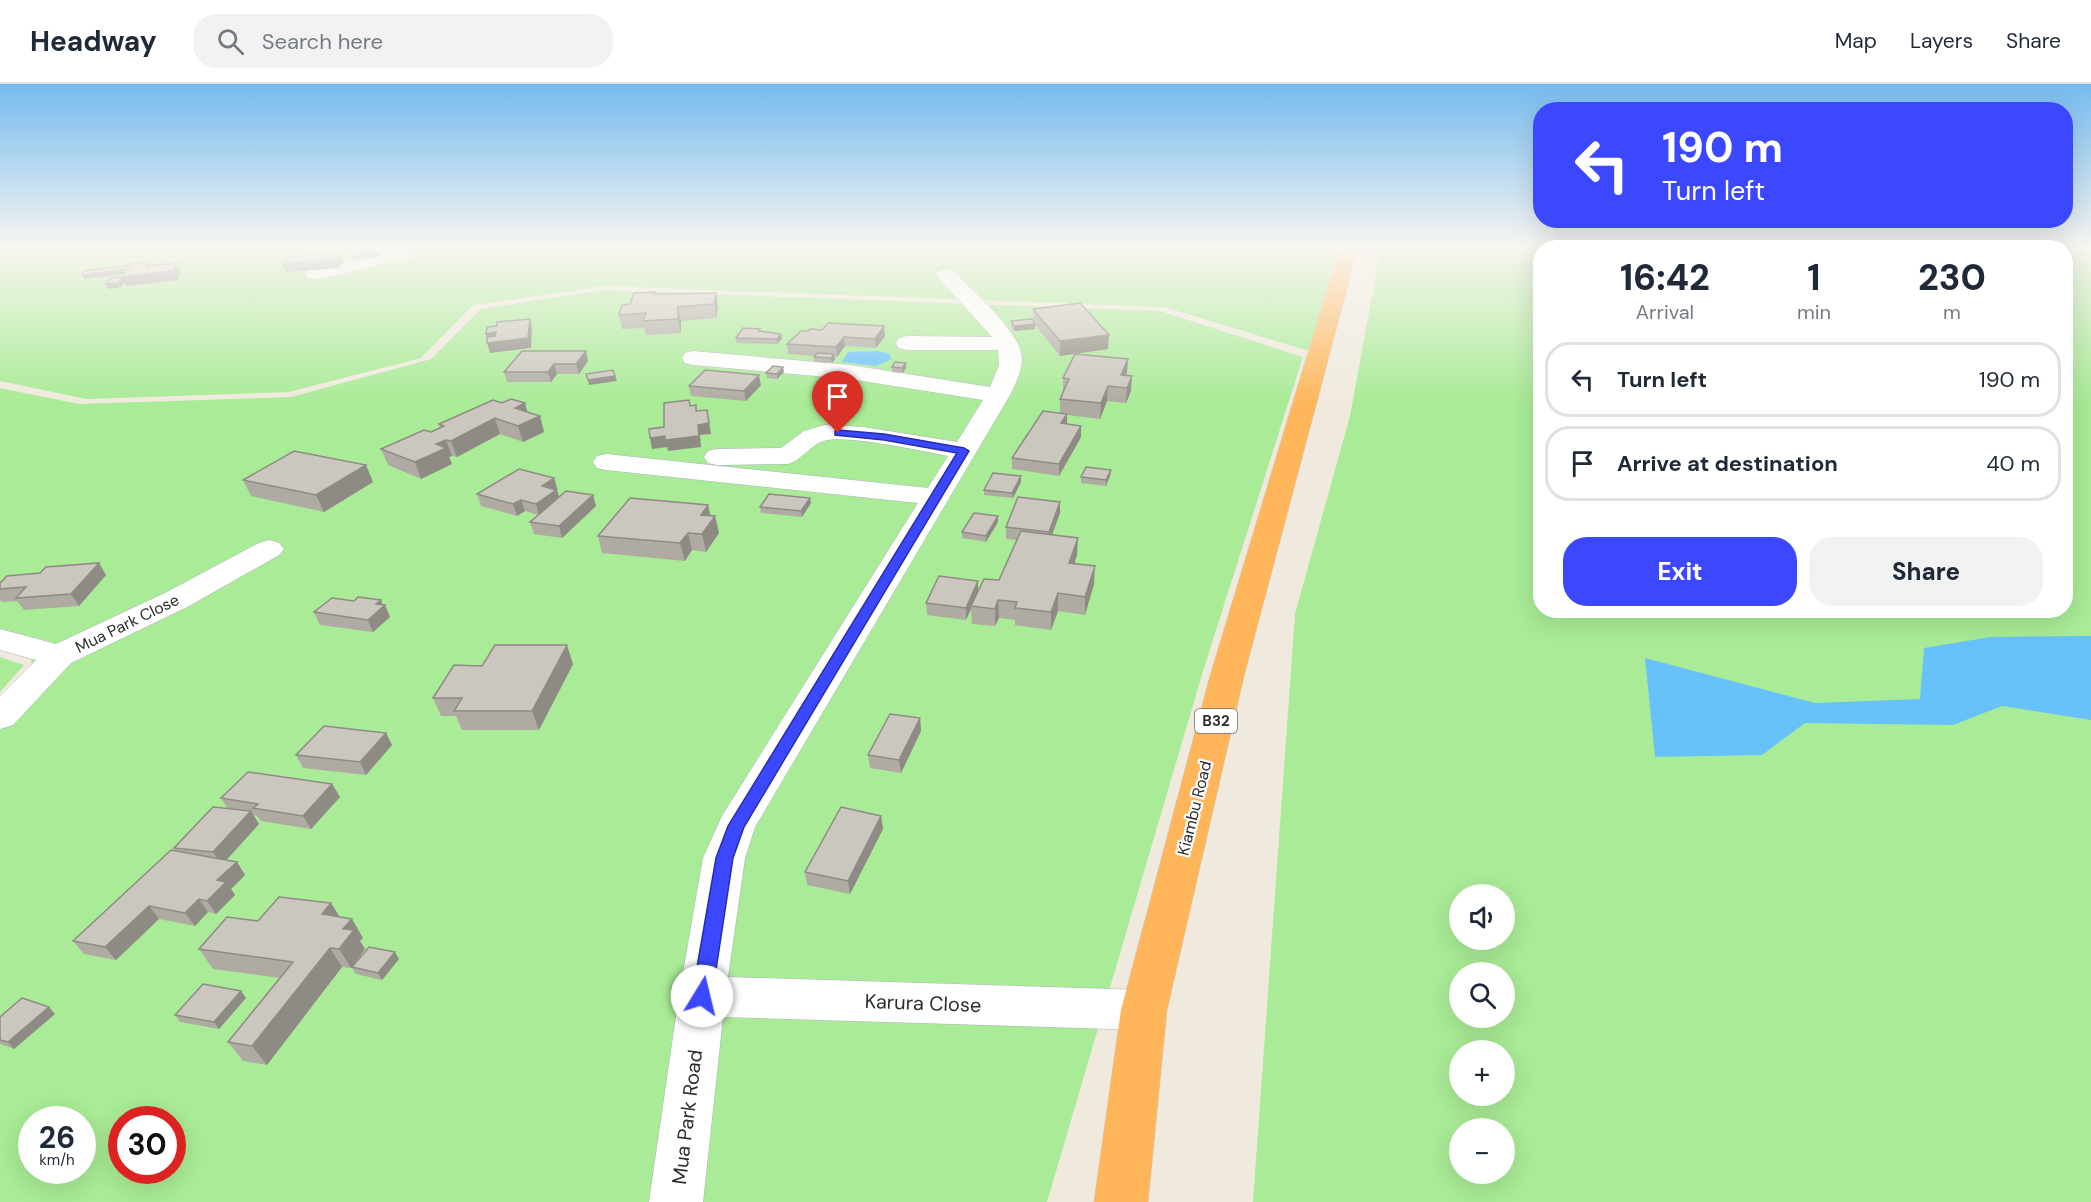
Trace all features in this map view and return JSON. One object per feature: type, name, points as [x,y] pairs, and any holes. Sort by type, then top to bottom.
[{"type":"highway","name":"Kiambu Road","points":[[1122,1202],[1144,1010],[1227,676],[1334,299]]},
{"type":"street","points":[[972,299],[1007,344]]},
{"type":"street","points":[[907,343],[1007,344]]},
{"type":"street","name":"Mua Park Road","points":[[676,1202],[702,996],[724,858],[736,826],[998,395],[1011,365],[1007,344]]},
{"type":"street","points":[[693,358],[850,372],[998,395]]},
{"type":"street","points":[[700,453],[715,457],[788,456],[815,435],[838,433],[884,437],[964,451]]},
{"type":"street","points":[[606,462],[936,497]]},
{"type":"street","name":"Mua Park Close","points":[[0,717],[59,656],[178,599],[270,549]]},
{"type":"street","points":[[0,639],[59,656]]},
{"type":"street","name":"Karura Close","points":[[702,996],[1144,1010]]},
{"type":"green space","points":[[0,299],[513,299],[473,305],[421,358],[289,392],[87,399],[0,381]]},
{"type":"green space","points":[[544,299],[846,299],[1160,311],[1303,357],[1203,671],[1047,1202],[0,1202],[0,704],[32,668],[31,659],[0,650],[0,388],[79,404],[291,397],[431,359],[481,309]]},
{"type":"green space","points":[[956,299],[1336,299],[1325,356],[1165,307]]},
{"type":"green space","points":[[1371,299],[1533,299],[1533,618],[2073,618],[2073,299],[2091,299],[2091,1202],[1253,1202],[1295,614],[1350,416]]},
{"type":"green space","points":[[0,657],[24,665],[0,692]]},
{"type":"water","points":[[848,352],[888,353],[892,359],[876,366],[842,362]]},
{"type":"water","points":[[2091,636],[2091,720],[2002,706],[1953,725],[1805,723],[1762,755],[1655,757],[1645,658],[1815,703],[1920,699],[1924,648],[1991,637]]},
{"type":"building","points":[[632,299],[715,299],[714,304],[678,307],[678,319],[643,321],[646,313],[619,315],[622,305],[630,304]]},
{"type":"building","points":[[1080,303],[1109,335],[1060,341],[1033,309]]},
{"type":"building","points":[[530,319],[528,338],[487,343],[487,337],[495,336],[496,332],[486,334],[487,327],[497,326],[497,322]]},
{"type":"building","points":[[1032,319],[1035,324],[1014,326],[1011,321]]},
{"type":"building","points":[[828,323],[884,326],[875,339],[844,337],[836,347],[787,344],[801,331],[822,330]]},
{"type":"building","points":[[743,328],[781,334],[777,339],[736,338]]},
{"type":"building","points":[[522,351],[586,351],[576,364],[554,364],[548,372],[504,372]]},
{"type":"building","points":[[817,353],[834,354],[831,358],[814,357]]},
{"type":"building","points":[[1075,354],[1128,359],[1121,375],[1132,376],[1127,388],[1108,386],[1101,403],[1060,399],[1069,379],[1063,378]]},
{"type":"building","points":[[895,362],[906,363],[902,368],[892,367]]},
{"type":"building","points":[[773,366],[783,367],[777,374],[766,373]]},
{"type":"building","points":[[613,370],[615,376],[588,380],[586,374]]},
{"type":"building","points":[[705,370],[759,375],[744,391],[689,386]]},
{"type":"building","points":[[511,399],[525,403],[515,408],[540,416],[518,426],[495,418],[451,441],[446,440],[436,444],[446,448],[415,462],[381,449],[424,430],[431,432],[444,426],[439,424],[493,400],[502,403]]},
{"type":"building","points":[[689,400],[690,406],[696,405],[696,411],[707,410],[709,423],[698,425],[699,436],[665,440],[665,436],[650,438],[649,429],[664,427],[664,403]]},
{"type":"building","points":[[1043,411],[1067,414],[1061,423],[1081,426],[1059,464],[1012,458]]},
{"type":"building","points":[[294,451],[366,465],[316,495],[243,480]]},
{"type":"building","points":[[1086,467],[1111,470],[1106,480],[1081,477]]},
{"type":"building","points":[[519,469],[554,478],[542,486],[556,490],[536,504],[521,500],[513,504],[477,494]]},
{"type":"building","points":[[993,473],[1021,476],[1012,493],[984,490]]},
{"type":"building","points":[[566,491],[593,495],[559,526],[530,522]]},
{"type":"building","points":[[769,494],[810,498],[801,511],[760,507]]},
{"type":"building","points":[[1018,497],[1060,502],[1049,532],[1006,527]]},
{"type":"building","points":[[630,498],[708,505],[701,515],[715,516],[702,534],[688,533],[680,543],[598,536]]},
{"type":"building","points":[[974,513],[998,516],[986,536],[962,532]]},
{"type":"building","points":[[1021,531],[1078,538],[1069,563],[1095,566],[1085,597],[1058,593],[1051,612],[1015,608],[1017,602],[998,600],[995,609],[971,606],[984,579],[999,580]]},
{"type":"building","points":[[99,563],[71,594],[16,598],[26,587],[0,589],[0,583],[7,576],[40,573],[46,567]]},
{"type":"building","points":[[939,576],[978,581],[966,608],[926,603]]},
{"type":"building","points":[[358,597],[381,600],[376,604],[385,605],[368,620],[314,612],[332,598],[354,601]]},
{"type":"building","points":[[495,645],[567,645],[532,711],[454,711],[462,698],[433,698],[454,665],[482,666]]},
{"type":"building","points":[[890,714],[920,718],[899,760],[868,755]]},
{"type":"building","points":[[324,726],[386,733],[360,762],[296,755]]},
{"type":"building","points":[[248,772],[332,784],[303,816],[253,808],[258,804],[221,798]]},
{"type":"building","points":[[213,807],[251,811],[213,852],[174,848]]},
{"type":"building","points":[[841,807],[881,816],[848,881],[805,872]]},
{"type":"building","points":[[171,850],[237,862],[217,880],[226,882],[207,901],[199,899],[185,913],[149,906],[105,947],[73,941]]},
{"type":"building","points":[[279,897],[331,903],[322,914],[352,919],[343,929],[354,930],[339,949],[330,948],[252,1046],[228,1042],[293,962],[199,949],[227,917],[258,921]]},
{"type":"building","points":[[369,947],[395,952],[378,973],[352,967]]},
{"type":"building","points":[[203,984],[241,991],[214,1022],[175,1015]]},
{"type":"building","points":[[22,998],[49,1007],[8,1042],[0,1040],[0,1017]]},
{"type":"route","points":[[702,996],[724,858],[740,817],[964,451],[884,437],[838,433]]}]
